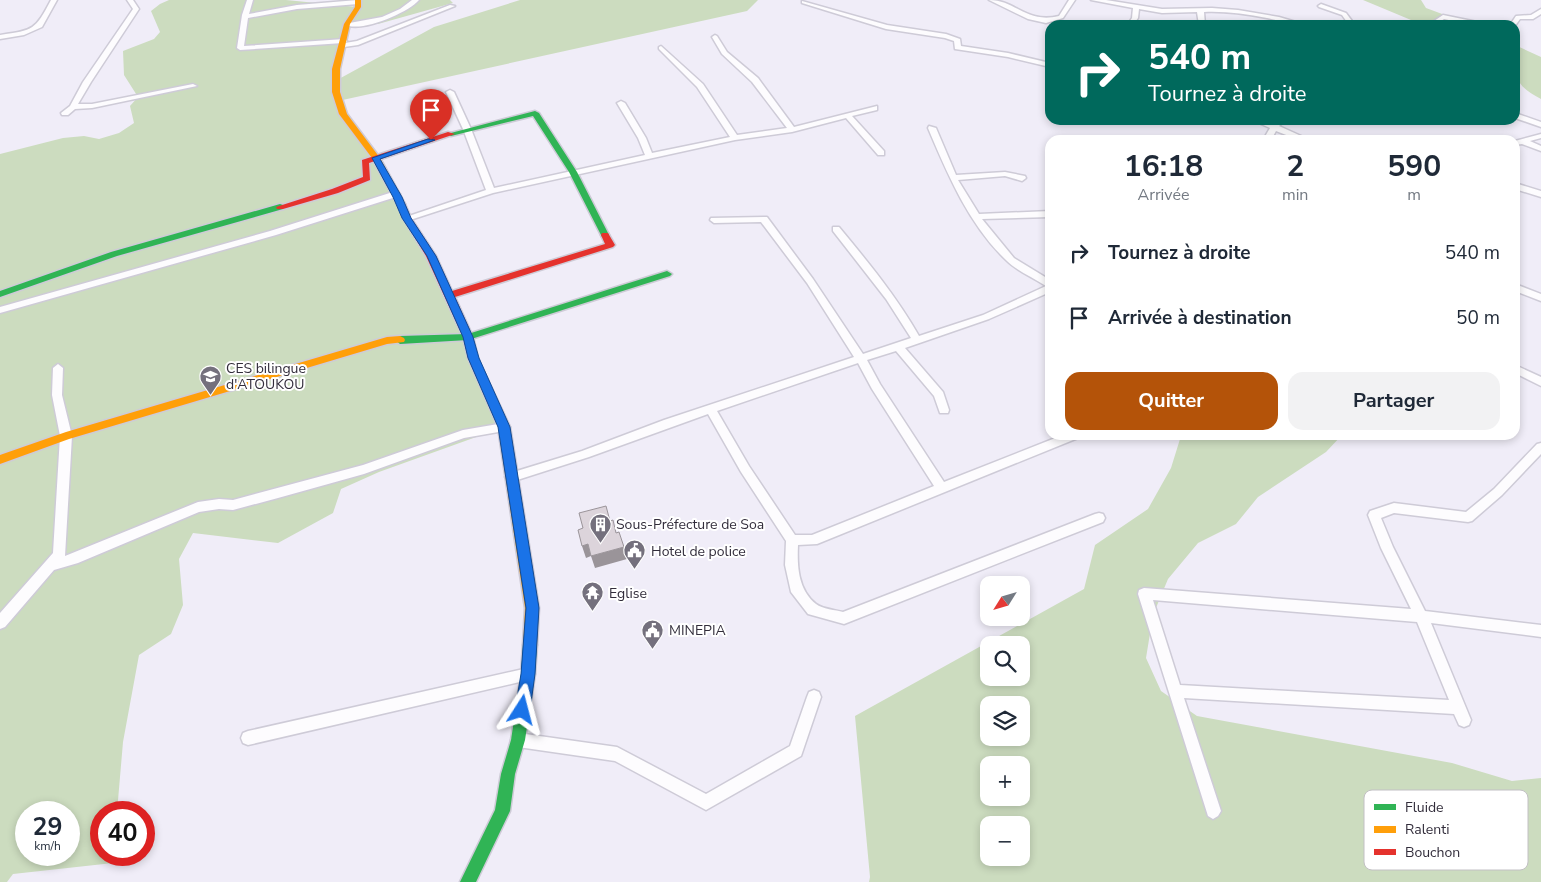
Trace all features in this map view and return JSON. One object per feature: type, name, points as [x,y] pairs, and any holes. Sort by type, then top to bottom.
[{"type":"street","points":[[0,37],[31,31],[40,26],[54,0]]},
{"type":"street","points":[[65,113],[73,107],[136,9],[130,0]]},
{"type":"street","points":[[250,0],[246,5],[246,16],[240,48],[358,43],[452,6]]},
{"type":"street","points":[[347,24],[361,24],[375,20],[410,7],[416,0]]},
{"type":"street","points":[[992,0],[1028,17],[1045,21]]},
{"type":"street","points":[[1050,20],[1061,17],[1072,0]]},
{"type":"street","points":[[1094,0],[1132,4],[1162,11],[1212,9],[1254,14],[1281,20]]},
{"type":"street","points":[[246,16],[297,7],[358,1],[358,7],[347,24],[344,43],[336,70],[338,101],[343,114],[376,158],[407,218],[432,256],[468,337],[474,358],[504,427],[532,608],[528,674],[518,740],[508,774],[502,811],[468,882]]},
{"type":"street","points":[[804,2],[886,27],[946,36],[958,40],[957,48],[1008,55],[1045,64]]},
{"type":"street","points":[[1165,3],[1200,10]]},
{"type":"street","points":[[1132,4],[1135,18],[1134,20]]},
{"type":"street","points":[[1321,6],[1344,14],[1348,20]]},
{"type":"street","points":[[1200,10],[1201,20]]},
{"type":"street","points":[[1533,17],[1541,11]]},
{"type":"street","points":[[1438,20],[1443,17],[1458,20]]},
{"type":"street","points":[[1516,20],[1518,17],[1533,17],[1541,20]]},
{"type":"street","points":[[0,29],[31,31]]},
{"type":"street","points":[[715,37],[724,52],[755,80],[792,130]]},
{"type":"street","points":[[660,48],[700,86],[735,138]]},
{"type":"street","points":[[73,107],[92,106],[193,86]]},
{"type":"street","points":[[450,92],[467,129],[491,191]]},
{"type":"street","points":[[621,103],[642,138],[649,155]]},
{"type":"street","points":[[407,218],[491,191],[649,155],[735,138],[792,130],[874,108]]},
{"type":"street","points":[[0,294],[114,254],[335,192],[367,178],[365,162],[467,129],[535,113],[573,172],[610,245],[450,295]]},
{"type":"street","points":[[848,116],[881,153]]},
{"type":"street","points":[[1520,117],[1541,125]]},
{"type":"street","points":[[1273,125],[1295,135]]},
{"type":"street","points":[[1270,135],[1276,126]]},
{"type":"street","points":[[932,128],[953,178],[976,217],[1011,260],[1045,283]]},
{"type":"street","points":[[1520,142],[1541,136]]},
{"type":"street","points":[[1520,142],[1541,149]]},
{"type":"street","points":[[953,178],[1005,174],[1022,178]]},
{"type":"street","points":[[1520,188],[1541,194]]},
{"type":"street","points":[[0,310],[273,233],[396,194]]},
{"type":"street","points":[[976,217],[1045,214]]},
{"type":"street","points":[[714,220],[764,220],[810,281],[942,488]]},
{"type":"street","points":[[836,229],[882,286],[906,320],[917,340]]},
{"type":"street","points":[[0,460],[66,436],[387,341],[468,337],[667,274]]},
{"type":"street","points":[[511,477],[585,454],[711,409],[986,317],[1045,288]]},
{"type":"street","points":[[1520,289],[1541,298]]},
{"type":"street","points":[[898,346],[939,395],[944,410]]},
{"type":"street","points":[[0,623],[59,555],[66,436],[57,396],[58,368]]},
{"type":"street","points":[[1520,372],[1541,382]]},
{"type":"street","points":[[711,409],[745,469],[792,540],[791,565],[796,588],[813,610],[844,618],[1099,518]]},
{"type":"street","points":[[49,566],[74,559],[198,507],[219,504],[233,505],[364,470],[463,434],[504,427]]},
{"type":"street","points":[[792,540],[813,540],[1062,440]]},
{"type":"street","points":[[1174,691],[1461,714],[1421,616],[1387,548],[1374,515],[1394,508],[1468,517],[1498,492],[1541,447]]},
{"type":"street","points":[[1213,811],[1144,594],[1421,616],[1541,631]]},
{"type":"street","points":[[248,738],[528,674]]},
{"type":"street","points":[[518,740],[617,754],[706,802],[796,751],[814,697]]},
{"type":"green space","points":[[169,0],[286,0],[357,7],[358,0],[450,0],[453,3],[378,24],[347,24],[337,80],[434,27],[520,0],[758,0],[747,11],[338,101],[398,197],[504,427],[379,472],[341,489],[333,513],[278,543],[193,533],[179,559],[183,605],[171,634],[139,655],[123,742],[118,801],[90,801],[90,866],[13,874],[7,882],[0,882],[0,154],[63,138],[84,136],[99,139],[119,133],[134,123],[130,106],[138,97],[124,75],[123,51],[154,39],[160,32],[151,11]]},
{"type":"green space","points":[[1363,0],[1421,0],[1426,8],[1458,20],[1411,20]]},
{"type":"green space","points":[[1520,47],[1541,57],[1541,99],[1520,83]]},
{"type":"green space","points":[[1180,440],[1337,440],[1326,452],[1258,497],[1236,524],[1198,543],[1168,579],[1153,615],[1146,658],[1161,691],[1197,716],[1452,763],[1512,781],[1541,778],[1541,882],[869,882],[855,716],[980,647],[980,686],[1030,686],[1030,636],[999,636],[1017,626],[1030,626],[1030,619],[1084,589],[1095,545],[1148,509],[1171,468]]},
{"type":"building","name":"Sous-Préfecture de Soa","points":[[606,506],[610,521],[613,520],[616,533],[619,532],[624,547],[591,556],[588,544],[582,546],[578,530],[583,528],[579,513]]},
{"type":"traffic: fast","points":[[451,134],[535,113],[573,172],[605,235]]},
{"type":"traffic: fast","points":[[0,294],[114,254],[280,207]]},
{"type":"traffic: fast","points":[[400,340],[468,337],[667,274]]},
{"type":"traffic: fast","points":[[468,882],[502,811],[508,774],[518,740],[528,674],[530,645]]},
{"type":"traffic: slow","points":[[358,0],[358,7],[347,24],[336,69],[336,92],[343,114],[376,158],[401,204]]},
{"type":"traffic: slow","points":[[0,460],[66,436],[387,341],[400,340]]},
{"type":"traffic: slow","points":[[480,374],[504,427],[532,608],[530,645]]},
{"type":"traffic: jam","points":[[280,207],[335,191],[367,178],[365,162],[451,134]]},
{"type":"traffic: jam","points":[[401,204],[407,218],[431,256],[468,337],[473,358],[480,374]]},
{"type":"traffic: jam","points":[[450,295],[610,245],[605,235]]},
{"type":"place","name":"CES bilingue d'ATOUKOU","points":[[210,395]]},
{"type":"place","name":"Sous-Préfecture de Soa","points":[[600,543]]},
{"type":"place","name":"Hotel de police","points":[[635,570]]},
{"type":"place","name":"Eglise","points":[[593,612]]},
{"type":"place","name":"MINEPIA","points":[[653,649]]},
{"type":"route","points":[[431,140],[376,158],[398,197],[407,218],[432,256],[468,337],[474,358],[504,427],[532,608],[528,674],[522,710]]}]
